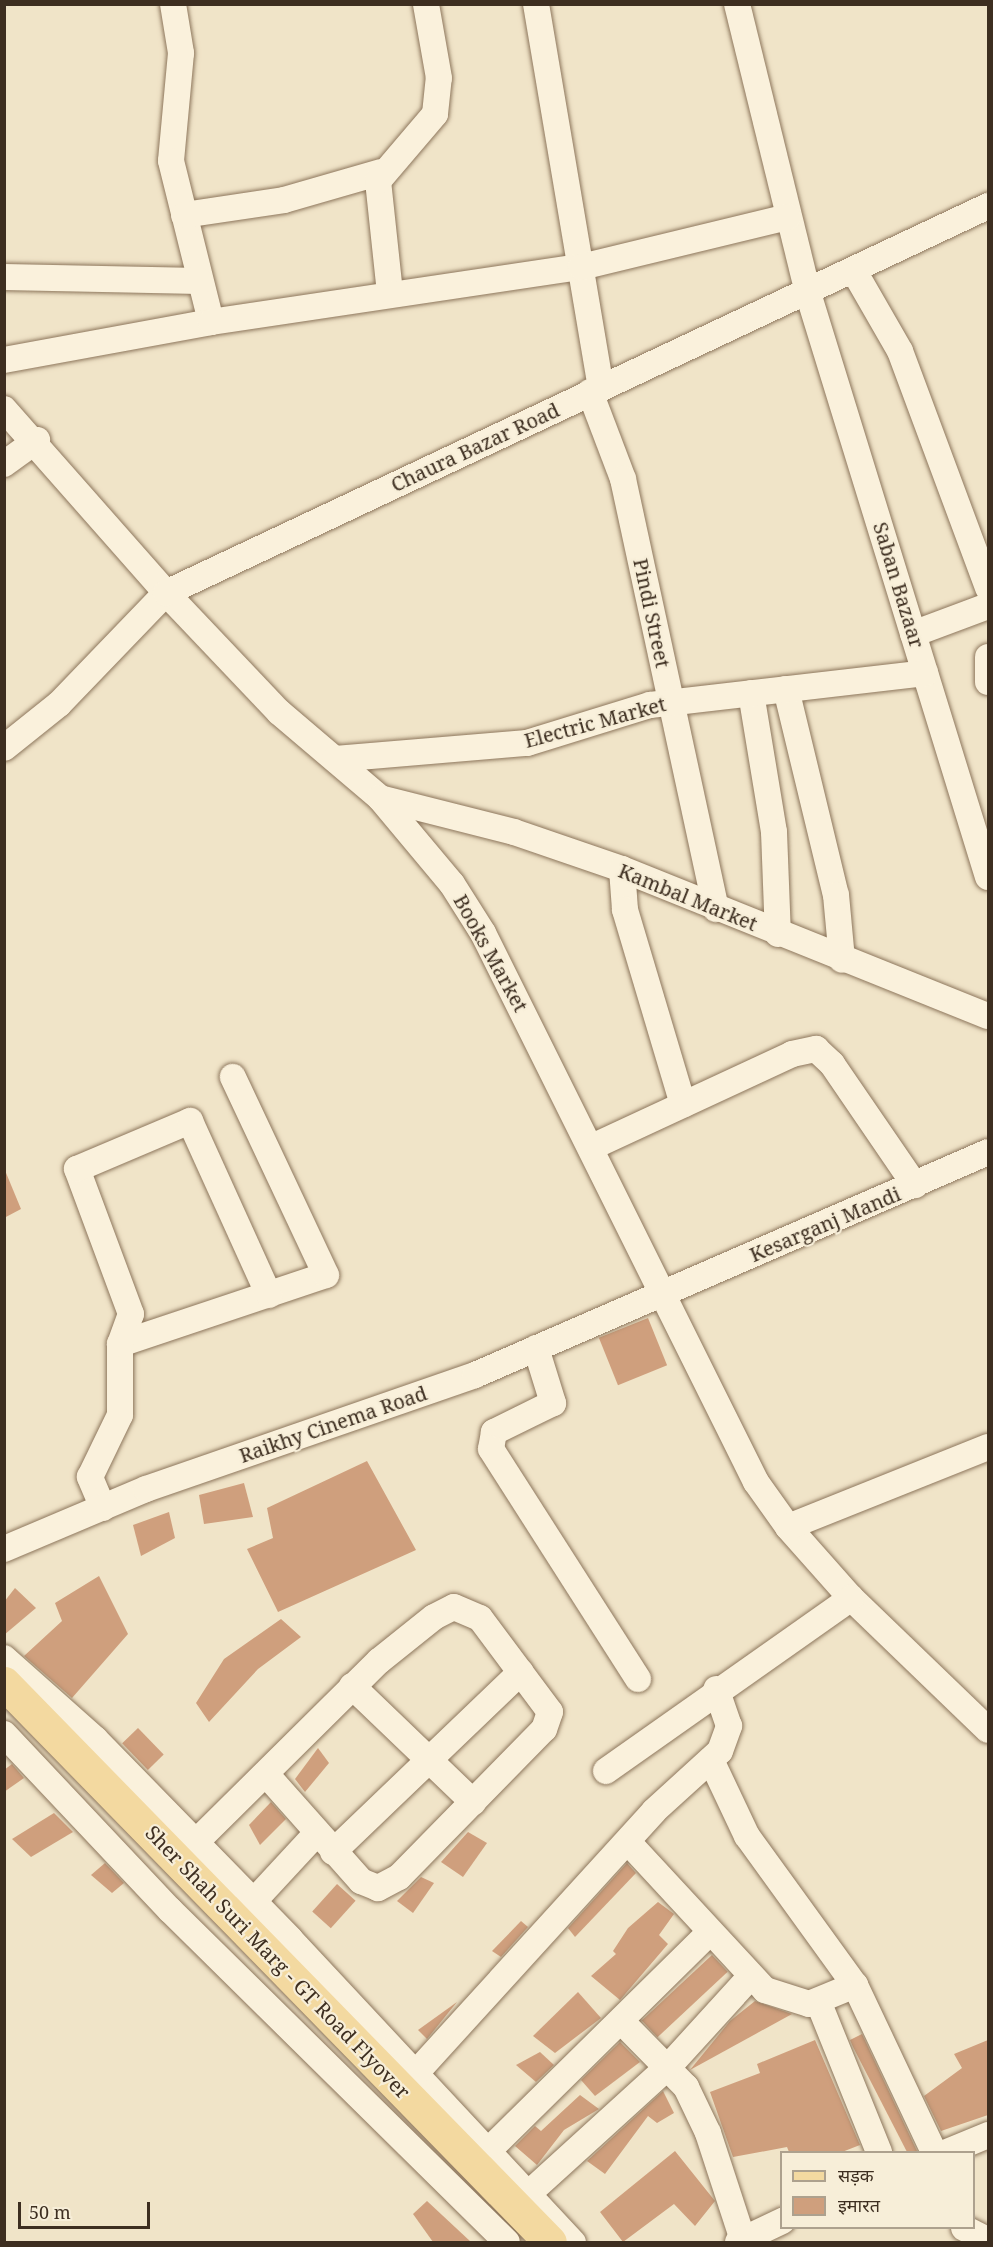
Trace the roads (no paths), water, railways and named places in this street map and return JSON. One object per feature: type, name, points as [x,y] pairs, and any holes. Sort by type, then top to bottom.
[{"type":"main road","name":"Sher Shah Suri Marg - GT Road Flyover","points":[[4,1683],[550,2242]]},
{"type":"main road","name":"Sher Shah Suri Marg - GT Road Flyover","points":[[4,1713],[520,2242]]},
{"type":"street","points":[[173,4],[181,61],[171,161],[211,322]]},
{"type":"street","points":[[184,215],[284,200],[381,172],[435,114],[439,78],[426,4]]},
{"type":"street","name":"Pindi Street","points":[[536,4],[580,267],[595,390],[623,479],[716,909]]},
{"type":"street","name":"Saban Bazaar","points":[[737,4],[808,293],[925,673],[981,826],[988,877]]},
{"type":"street","points":[[381,172],[378,192],[390,293]]},
{"type":"street","name":"Chaura Bazar Road","points":[[4,748],[59,705],[166,593],[595,390],[808,293],[988,206]]},
{"type":"street","points":[[4,360],[211,322],[390,293],[580,267],[788,217]]},
{"type":"street","points":[[854,271],[900,351],[988,588]]},
{"type":"street","points":[[4,277],[200,281]]},
{"type":"street","name":"Books Market","points":[[4,409],[37,440],[166,593],[279,712],[380,798],[470,909],[592,1148],[660,1294],[756,1482],[788,1527],[851,1598],[988,1731]]},
{"type":"street","points":[[4,464],[37,440]]},
{"type":"street","points":[[913,634],[988,606]]},
{"type":"street","points":[[988,657],[988,682]]},
{"type":"street","name":"Electric Market","points":[[335,759],[527,743],[671,701],[925,673]]},
{"type":"street","points":[[786,689],[836,895],[842,960]]},
{"type":"street","points":[[751,693],[774,832],[778,934]]},
{"type":"street","name":"Kambal Market","points":[[380,798],[514,832],[622,869],[842,960],[988,1016]]},
{"type":"street","points":[[622,869],[625,910],[683,1105]]},
{"type":"street","points":[[592,1148],[792,1054],[816,1049],[832,1064],[915,1185]]},
{"type":"street","points":[[120,1344],[326,1275],[233,1077]]},
{"type":"street","points":[[103,1508],[90,1477],[120,1415],[120,1344],[130,1314],[77,1169],[190,1121],[269,1295]]},
{"type":"street","name":"Kesarganj Mandi","points":[[660,1294],[988,1152]]},
{"type":"street","name":"Raikhy Cinema Road","points":[[4,1549],[103,1508],[536,1348],[660,1294]]},
{"type":"street","points":[[536,1348],[553,1403],[494,1432],[491,1449],[638,1679]]},
{"type":"street","points":[[788,1527],[988,1447]]},
{"type":"street","points":[[606,1771],[716,1689],[851,1598]]},
{"type":"street","points":[[195,1843],[267,1774],[352,1686],[434,1617],[454,1608],[473,1611],[546,1705],[549,1722],[473,1802],[387,1886],[378,1888],[361,1881],[325,1843],[267,1774]]},
{"type":"street","points":[[4,1658],[94,1739],[253,1902],[573,2242]]},
{"type":"street","points":[[253,1902],[428,1759],[521,1672]]},
{"type":"street","points":[[352,1686],[473,1802]]},
{"type":"street","points":[[415,2074],[628,1842],[711,1760],[728,1734],[716,1689]]},
{"type":"street","points":[[4,1734],[170,1910],[507,2242]]},
{"type":"street","points":[[711,1760],[747,1836],[855,1985],[934,2151]]},
{"type":"street","points":[[628,1842],[708,1934],[751,1976],[783,1999],[818,2001],[855,1985]]},
{"type":"street","points":[[487,2152],[623,2022],[708,1934]]},
{"type":"street","points":[[527,2195],[670,2065],[751,1976]]},
{"type":"street","points":[[818,2001],[879,2151]]},
{"type":"street","points":[[623,2022],[670,2065],[708,2133],[741,2241],[780,2223]]},
{"type":"street","points":[[949,2151],[988,2135]]},
{"type":"street","points":[[966,2229],[988,2240]]}]
